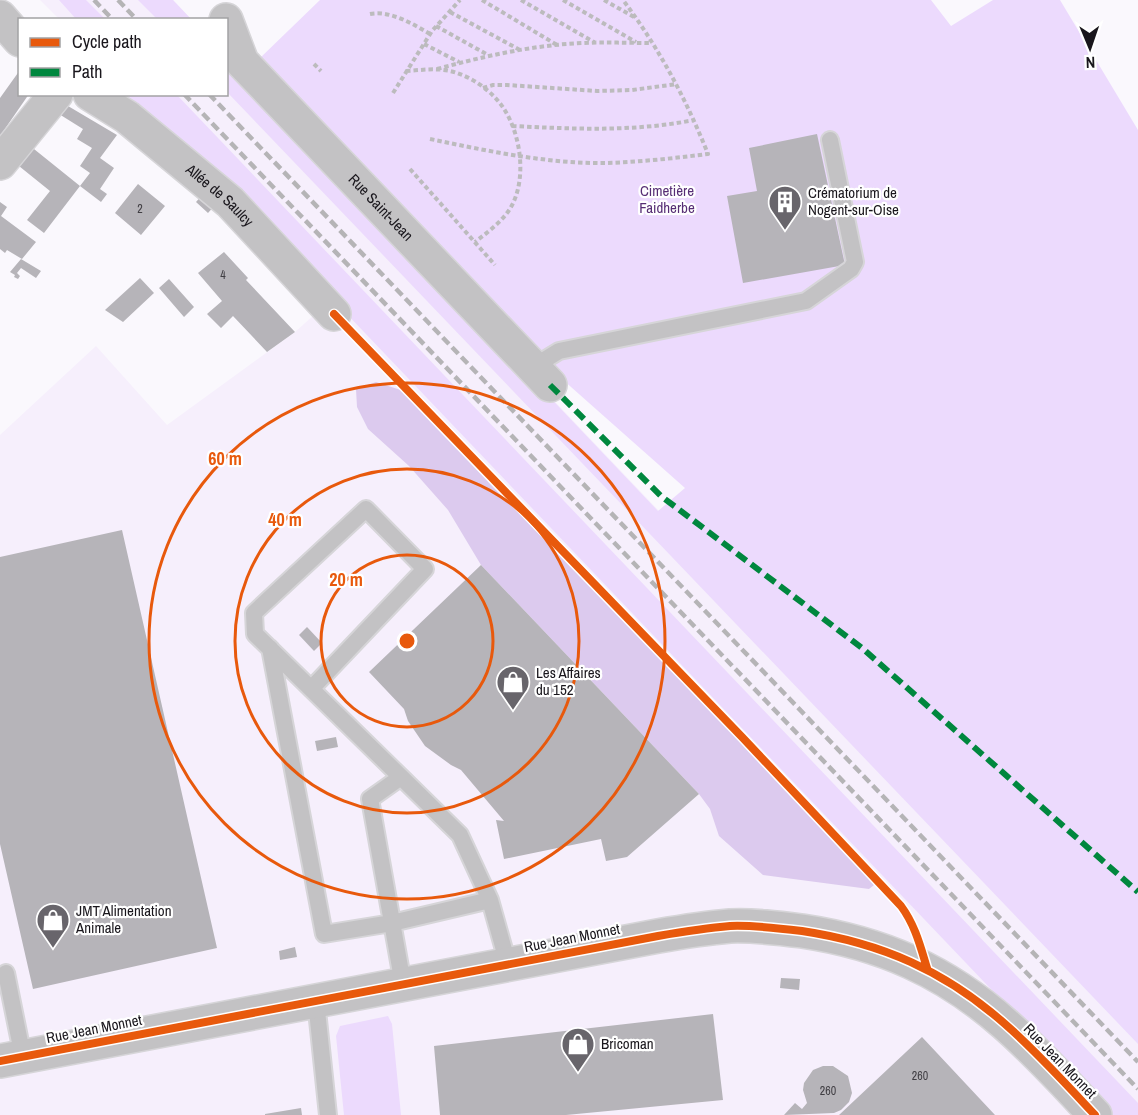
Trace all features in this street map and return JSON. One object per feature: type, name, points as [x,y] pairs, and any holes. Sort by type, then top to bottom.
[{"type":"street","name":"Rue Saint-Jean","points":[[207,0],[224,18]]},
{"type":"street","points":[[0,17],[18,38]]},
{"type":"street","name":"Rue Saint-Jean","points":[[228,25],[242,62],[542,376]]},
{"type":"street","points":[[0,163],[54,96]]},
{"type":"street","name":"Allée de Saulcy","points":[[93,96],[127,117],[230,202],[334,314]]},
{"type":"street","name":"Rue Jean Monnet","points":[[11,1059],[658,936],[731,926],[774,928],[850,939],[896,954],[927,968],[969,996],[1026,1043],[1095,1115]]},
{"type":"lane","points":[[542,376],[559,351],[806,301],[851,269],[855,262],[830,140]]},
{"type":"lane","points":[[311,688],[425,569],[366,509],[254,613],[255,634],[460,835],[490,900],[507,964]]},
{"type":"lane","points":[[270,648],[324,934],[392,923],[490,900]]},
{"type":"lane","points":[[401,777],[370,799],[403,984]]},
{"type":"lane","points":[[6,973],[11,1059]]},
{"type":"lane","points":[[316,1001],[328,1115]]},
{"type":"path","points":[[393,93],[430,34],[460,0]]},
{"type":"path","points":[[482,0],[557,45]]},
{"type":"path","points":[[521,0],[594,43]]},
{"type":"path","points":[[563,0],[637,43]]},
{"type":"path","points":[[604,0],[638,19]]},
{"type":"path","points":[[430,139],[519,155],[606,163],[661,160],[708,154],[677,84],[638,19],[623,0]]},
{"type":"path","points":[[450,12],[520,50]]},
{"type":"path","points":[[370,14],[399,18],[430,34]]},
{"type":"path","points":[[436,26],[489,56]]},
{"type":"path","points":[[406,71],[436,69],[489,56],[557,45],[653,43]]},
{"type":"path","points":[[424,44],[460,63]]},
{"type":"path","points":[[314,64],[321,70]]},
{"type":"path","points":[[436,69],[458,73],[494,96],[505,110],[512,126],[519,155],[518,191],[512,206],[503,218],[475,243]]},
{"type":"path","points":[[483,88],[507,85],[632,90],[677,84]]},
{"type":"path","points":[[512,126],[627,130],[666,126],[694,120]]},
{"type":"path","points":[[410,169],[495,265]]},
{"type":"shaded area","points":[[40,0],[173,0],[190,18],[58,18]]},
{"type":"shaded area","points":[[228,58],[1138,1014],[1138,1115],[0,1115],[0,435],[96,346],[167,425],[295,332],[332,299],[111,96],[228,96]]},
{"type":"shaded area","points":[[376,382],[410,393],[872,874],[874,885],[869,889],[763,875],[719,836],[710,809],[699,794],[481,565],[448,510],[409,466],[368,429],[357,407],[356,389]]},
{"type":"green space","points":[[59,0],[86,0],[104,18],[75,18]]},
{"type":"green space","points":[[138,0],[173,0],[190,18],[156,18]]},
{"type":"green space","name":"Cimetière Faidherbe","points":[[320,0],[931,0],[951,26],[993,0],[1060,0],[1138,130],[1138,1044],[228,93],[228,59],[658,511],[685,488],[562,379],[259,59]]},
{"type":"green space","points":[[111,96],[178,96],[1138,1103],[1138,1115],[1111,1115],[260,223]]},
{"type":"green space","points":[[388,1016],[392,1024],[401,1115],[344,1115],[336,1036],[340,1026]]},
{"type":"building","points":[[18,73],[18,96],[28,96],[0,136],[0,98]]},
{"type":"building","points":[[68,106],[117,135],[100,158],[114,168],[100,189],[107,194],[101,202],[80,186],[90,173],[80,166],[92,148],[77,139],[83,129],[59,114]]},
{"type":"building","name":"Crématorium de Nogent-sur-Oise","points":[[817,134],[845,265],[743,283],[727,196],[757,191],[749,148]]},
{"type":"building","points":[[29,145],[80,186],[44,233],[27,220],[50,191],[14,162]]},
{"type":"building","points":[[138,184],[165,206],[141,235],[115,213]]},
{"type":"building","points":[[204,193],[216,204],[208,213],[196,202]]},
{"type":"building","points":[[0,202],[7,207],[1,216],[36,242],[22,259],[7,250],[5,253],[0,249]]},
{"type":"building","points":[[224,252],[248,278],[246,280],[295,332],[267,352],[233,316],[221,328],[207,314],[222,301],[198,273]]},
{"type":"building","points":[[21,259],[41,271],[36,278],[21,268],[17,273],[20,276],[18,279],[10,272]]},
{"type":"building","points":[[140,278],[154,293],[123,322],[105,310]]},
{"type":"building","points":[[169,279],[194,307],[184,317],[159,288]]},
{"type":"building","points":[[122,530],[217,948],[33,989],[0,844],[0,557]]},
{"type":"building","name":"Les Affaires du 152","points":[[481,565],[699,794],[627,857],[606,861],[601,839],[504,859],[496,820],[504,821],[461,770],[425,746],[408,721],[404,709],[369,672]]},
{"type":"building","points":[[307,627],[322,643],[314,651],[299,635]]},
{"type":"building","points":[[336,737],[338,747],[317,751],[315,741]]},
{"type":"building","points":[[295,947],[297,957],[280,960],[279,951]]},
{"type":"building","points":[[781,978],[800,979],[799,990],[780,988]]},
{"type":"building","name":"Bricoman","points":[[713,1014],[723,1100],[566,1115],[440,1115],[434,1046]]},
{"type":"building","points":[[922,1037],[995,1115],[839,1115]]},
{"type":"building","points":[[823,1066],[833,1066],[848,1076],[852,1093],[849,1102],[834,1113],[784,1115],[795,1103],[802,1109],[807,1103],[803,1090],[804,1083],[813,1070]]},
{"type":"building","points":[[301,1108],[302,1115],[265,1115],[265,1114]]},
{"type":"railway","points":[[94,0],[111,18]]},
{"type":"railway","points":[[118,0],[135,18]]},
{"type":"railway","points":[[186,96],[1138,1089]]},
{"type":"railway","points":[[211,96],[1138,1062]]},
{"type":"marked path","points":[[550,385],[661,496],[862,648],[1138,892]]},
{"type":"cycle path","points":[[334,314],[742,737],[901,906],[914,928],[927,968]]},
{"type":"cycle path","points":[[0,1061],[658,936],[721,927],[757,926],[802,931],[859,943],[911,962],[935,974],[982,1005],[1005,1024],[1095,1115]]},
{"type":"place","name":"Crématorium de Nogent-sur-Oise","points":[[785,231]]},
{"type":"place","name":"Les Affaires du 152","points":[[513,711]]},
{"type":"place","name":"JMT Alimentation Animale","points":[[53,949]]},
{"type":"place","name":"Bricoman","points":[[578,1073]]}]
